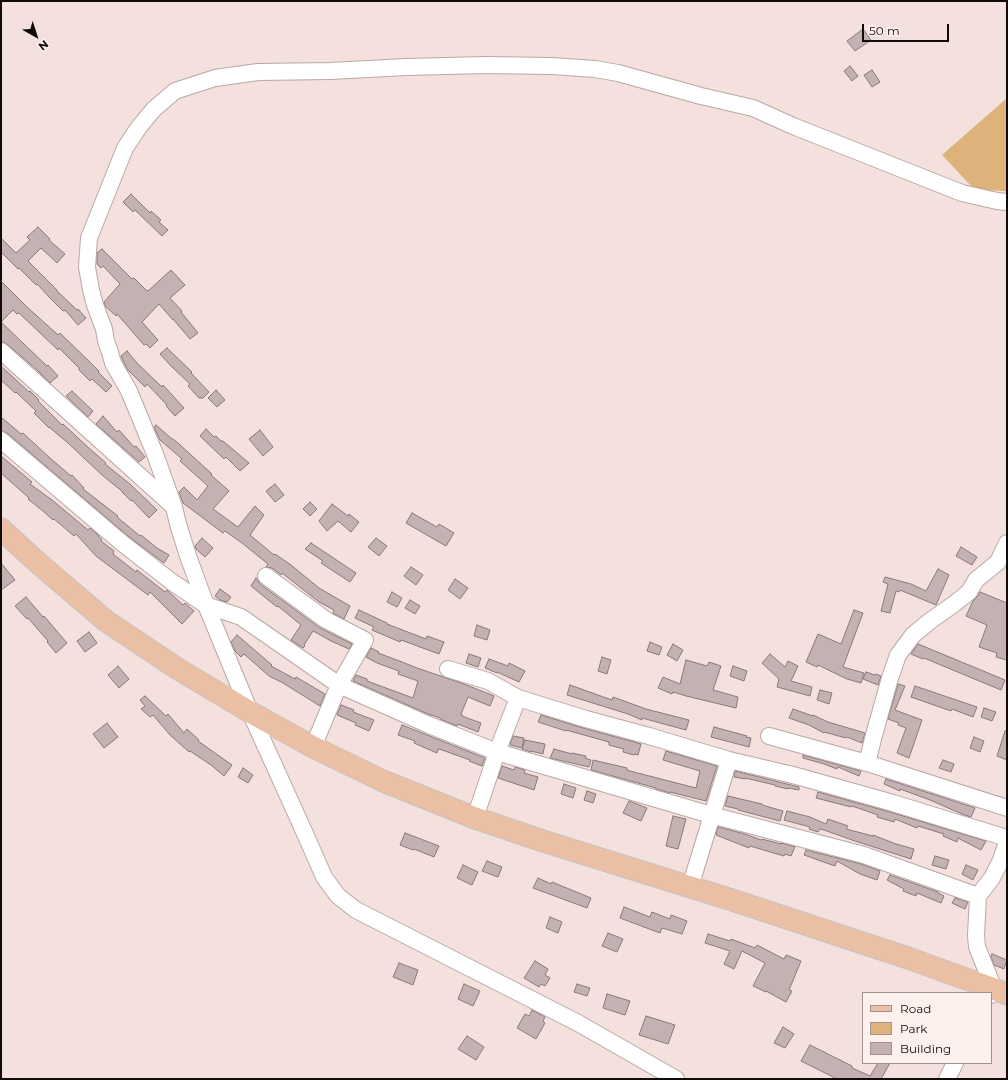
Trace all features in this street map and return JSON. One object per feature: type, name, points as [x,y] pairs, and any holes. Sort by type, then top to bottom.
[{"type":"main road","points":[[1,529],[106,621],[178,669],[250,712],[313,747],[383,781],[475,818],[908,958],[997,993]]},
{"type":"street","points":[[676,1079],[578,1023],[356,910],[338,896],[324,877],[250,712],[206,605],[188,556],[174,507],[155,454],[129,391],[112,357],[106,341],[104,329],[91,290],[87,267],[89,238],[125,148],[138,127],[154,109],[175,91],[215,78],[258,72],[330,71],[486,65],[552,66],[595,69],[618,73],[701,96],[753,108],[793,126],[962,193],[1007,202]]},
{"type":"street","points":[[1,351],[174,507]]},
{"type":"street","points":[[1,440],[122,543],[172,582],[206,605],[241,617],[339,685],[429,725],[497,752],[711,815],[864,855],[978,896]]},
{"type":"street","points":[[867,764],[888,685],[898,655],[913,636],[930,621],[969,592],[976,580],[998,562],[1007,543]]},
{"type":"street","points":[[266,576],[326,620],[365,640],[339,685],[313,747]]},
{"type":"street","points":[[448,669],[488,681],[518,698],[586,719],[729,760],[793,775],[893,802],[1007,838]]},
{"type":"street","points":[[475,818],[497,752],[518,698]]},
{"type":"street","points":[[769,736],[867,764],[1007,808]]},
{"type":"street","points":[[690,887],[729,760]]},
{"type":"street","points":[[997,993],[977,948],[976,935],[978,896],[992,878],[1001,860],[1007,842]]},
{"type":"street","points":[[947,1079],[954,1064]]},
{"type":"green space","points":[[1007,98],[1007,191],[975,190],[942,155]]},
{"type":"building","points":[[863,29],[871,40],[855,51],[847,41]]},
{"type":"building","points":[[850,66],[858,76],[852,81],[844,71]]},
{"type":"building","points":[[872,70],[880,82],[872,87],[864,75]]},
{"type":"building","points":[[131,194],[150,213],[151,211],[161,220],[159,222],[168,230],[162,236],[135,210],[133,212],[123,202]]},
{"type":"building","points":[[38,227],[50,239],[49,240],[65,254],[57,263],[41,248],[28,261],[86,318],[78,325],[65,310],[63,311],[37,284],[36,285],[19,268],[18,269],[1,252],[1,238],[16,253],[30,240],[27,237]]},
{"type":"building","points":[[102,249],[132,279],[134,278],[148,291],[171,270],[185,285],[170,298],[182,311],[181,312],[198,333],[190,339],[159,304],[142,322],[158,340],[150,348],[146,344],[144,345],[117,314],[116,316],[105,306],[104,302],[120,284],[103,266],[101,268],[97,264],[97,253]]},
{"type":"building","points":[[1,281],[58,335],[60,333],[99,371],[98,372],[112,386],[106,392],[92,379],[90,381],[59,348],[58,350],[19,313],[17,314],[13,310],[1,322]]},
{"type":"building","points":[[1,322],[58,376],[50,383],[7,344],[2,342]]},
{"type":"building","points":[[167,348],[192,372],[191,373],[209,392],[203,398],[199,398],[188,386],[190,384],[160,354]]},
{"type":"building","points":[[127,351],[162,387],[163,385],[184,408],[175,416],[166,406],[167,405],[147,384],[145,387],[127,369],[121,356]]},
{"type":"building","points":[[1,366],[29,392],[30,391],[62,425],[63,424],[157,510],[149,518],[132,500],[131,501],[123,492],[102,475],[68,443],[49,428],[34,413],[36,411],[1,380]]},
{"type":"building","points":[[216,390],[225,400],[217,407],[208,398]]},
{"type":"building","points":[[72,391],[93,411],[88,417],[66,396]]},
{"type":"building","points":[[103,416],[117,432],[119,430],[145,457],[139,462],[96,424]]},
{"type":"building","points":[[1,417],[21,434],[23,433],[71,476],[72,475],[84,488],[83,489],[118,516],[117,517],[140,536],[141,535],[157,548],[169,555],[164,563],[128,536],[7,433],[1,431]]},
{"type":"building","points":[[156,425],[179,444],[229,491],[213,509],[238,527],[255,506],[264,515],[250,535],[274,555],[275,554],[291,565],[319,588],[350,606],[344,619],[333,613],[334,610],[319,602],[282,573],[281,575],[272,568],[266,567],[268,564],[242,543],[225,531],[223,533],[183,503],[179,492],[184,487],[197,500],[208,486],[180,461],[182,459],[160,440],[154,427]]},
{"type":"building","points":[[206,429],[214,437],[216,436],[223,441],[249,463],[240,471],[226,457],[224,459],[200,436]]},
{"type":"building","points":[[260,430],[273,447],[263,456],[249,439]]},
{"type":"building","points":[[1,456],[32,482],[30,484],[88,530],[90,528],[97,534],[102,540],[101,541],[114,551],[113,554],[136,572],[137,570],[165,592],[167,590],[183,605],[185,603],[194,611],[182,624],[150,592],[148,595],[96,556],[76,534],[74,536],[54,519],[53,520],[1,473]]},
{"type":"building","points":[[275,484],[284,495],[275,502],[266,491]]},
{"type":"building","points":[[310,502],[317,509],[310,516],[303,509]]},
{"type":"building","points":[[332,504],[359,522],[351,532],[338,521],[327,531],[319,521]]},
{"type":"building","points":[[412,513],[437,527],[439,524],[454,533],[446,546],[406,523]]},
{"type":"building","points":[[202,538],[213,548],[205,557],[196,549],[195,546]]},
{"type":"building","points":[[376,538],[387,546],[379,556],[368,547]]},
{"type":"building","points":[[311,543],[356,573],[350,582],[321,563],[323,561],[305,549]]},
{"type":"building","points":[[961,547],[977,557],[972,565],[956,556]]},
{"type":"building","points":[[1,563],[15,580],[1,590]]},
{"type":"building","points":[[411,567],[423,575],[416,585],[404,576]]},
{"type":"building","points":[[938,569],[949,575],[936,605],[900,590],[899,592],[896,591],[890,613],[881,611],[888,584],[883,582],[885,577],[911,584],[926,591]]},
{"type":"building","points":[[256,578],[260,584],[320,628],[352,644],[349,649],[313,631],[303,648],[291,640],[301,625],[251,586]]},
{"type":"building","points":[[455,579],[468,588],[460,599],[448,590]]},
{"type":"building","points":[[220,589],[231,597],[227,602],[220,600],[215,596]]},
{"type":"building","points":[[392,592],[402,598],[397,607],[387,602]]},
{"type":"building","points":[[980,592],[1007,603],[1007,660],[996,657],[997,653],[979,647],[987,625],[966,616],[973,601]]},
{"type":"building","points":[[26,597],[67,643],[56,653],[47,642],[48,641],[28,618],[27,619],[15,606]]},
{"type":"building","points":[[410,600],[420,606],[415,614],[405,608]]},
{"type":"building","points":[[359,610],[387,624],[426,639],[427,636],[444,642],[439,654],[401,640],[400,642],[372,630],[374,627],[355,618]]},
{"type":"building","points":[[854,610],[863,613],[843,667],[864,673],[861,683],[847,679],[818,665],[817,667],[806,662],[818,634],[841,644]]},
{"type":"building","points":[[477,625],[490,630],[487,640],[474,636]]},
{"type":"building","points":[[89,632],[97,643],[85,652],[77,641]]},
{"type":"building","points":[[237,635],[272,665],[271,666],[295,679],[296,677],[325,694],[320,706],[269,676],[244,654],[241,657],[235,651],[231,642]]},
{"type":"building","points":[[650,642],[662,647],[659,655],[647,651]]},
{"type":"building","points":[[673,644],[683,650],[677,661],[667,655]]},
{"type":"building","points":[[918,644],[1005,680],[1001,690],[911,654]]},
{"type":"building","points":[[371,648],[379,652],[378,653],[494,696],[490,706],[468,697],[461,714],[462,716],[481,723],[478,732],[458,724],[457,726],[353,681],[356,675],[367,679],[367,681],[413,698],[418,681],[398,674],[399,671],[377,663],[366,657]]},
{"type":"building","points":[[469,654],[481,658],[478,667],[466,663]]},
{"type":"building","points":[[770,654],[785,667],[788,661],[798,666],[791,681],[812,687],[810,696],[777,687],[779,679],[762,663]]},
{"type":"building","points":[[602,657],[611,660],[607,674],[598,671]]},
{"type":"building","points":[[489,659],[508,666],[509,663],[525,671],[519,682],[485,668]]},
{"type":"building","points":[[686,660],[707,666],[709,662],[721,666],[713,690],[738,697],[736,708],[673,692],[672,694],[658,688],[663,677],[680,684]]},
{"type":"building","points":[[118,666],[129,679],[119,688],[108,675]]},
{"type":"building","points":[[733,666],[747,671],[744,681],[730,676]]},
{"type":"building","points":[[866,672],[881,676],[878,685],[863,679]]},
{"type":"building","points":[[898,684],[905,686],[895,710],[922,720],[909,758],[897,753],[906,728],[898,725],[899,723],[888,719]]},
{"type":"building","points":[[570,685],[612,700],[613,697],[646,709],[689,720],[686,730],[642,718],[642,720],[628,714],[567,695]]},
{"type":"building","points":[[915,686],[977,707],[973,717],[911,697]]},
{"type":"building","points":[[820,690],[832,693],[829,704],[817,700]]},
{"type":"building","points":[[145,696],[166,716],[168,714],[184,733],[187,729],[199,740],[198,741],[232,765],[224,776],[211,765],[190,751],[189,752],[170,735],[153,715],[150,717],[141,709],[145,706],[140,700]]},
{"type":"building","points":[[341,705],[354,710],[353,712],[374,720],[369,731],[355,725],[356,723],[337,715]]},
{"type":"building","points":[[984,708],[996,712],[992,721],[981,717]]},
{"type":"building","points":[[793,709],[813,715],[828,722],[865,733],[862,743],[847,737],[824,733],[809,725],[789,718]]},
{"type":"building","points":[[541,715],[641,744],[638,755],[623,752],[624,749],[609,745],[609,742],[538,722]]},
{"type":"building","points":[[107,723],[118,737],[104,748],[93,734]]},
{"type":"building","points":[[402,725],[485,758],[482,766],[442,750],[438,749],[437,753],[414,743],[415,741],[398,735]]},
{"type":"building","points":[[714,727],[751,738],[749,747],[711,737]]},
{"type":"building","points":[[1005,731],[1007,731],[1007,760],[997,756]]},
{"type":"building","points":[[513,736],[524,738],[522,748],[510,745]]},
{"type":"building","points":[[974,737],[984,741],[980,752],[970,748]]},
{"type":"building","points":[[525,740],[545,744],[543,754],[522,749]]},
{"type":"building","points":[[554,749],[586,756],[585,758],[591,760],[589,767],[550,758]]},
{"type":"building","points":[[666,751],[717,766],[706,801],[670,793],[591,770],[593,760],[696,788],[700,771],[663,760]]},
{"type":"building","points":[[803,755],[861,771],[859,776],[838,767],[837,769],[803,758]]},
{"type":"building","points":[[943,760],[954,764],[951,772],[939,768]]},
{"type":"building","points":[[502,766],[514,770],[515,767],[525,770],[524,773],[538,777],[534,790],[498,778]]},
{"type":"building","points":[[243,768],[253,775],[248,783],[238,777]]},
{"type":"building","points":[[735,771],[799,787],[799,790],[734,777]]},
{"type":"building","points":[[886,779],[975,808],[971,817],[930,800],[900,789],[900,791],[884,784]]},
{"type":"building","points":[[564,784],[576,788],[573,798],[561,794]]},
{"type":"building","points":[[587,791],[596,794],[593,803],[584,800]]},
{"type":"building","points":[[818,792],[986,841],[981,850],[958,838],[957,842],[943,836],[944,834],[918,826],[917,828],[895,819],[894,822],[877,817],[878,815],[852,806],[816,798]]},
{"type":"building","points":[[728,796],[762,804],[783,811],[780,821],[725,806]]},
{"type":"building","points":[[629,801],[647,808],[641,821],[623,813]]},
{"type":"building","points":[[787,811],[810,817],[826,824],[828,819],[848,826],[846,829],[873,835],[914,849],[911,859],[824,830],[820,829],[818,832],[809,829],[810,827],[784,820]]},
{"type":"building","points":[[673,816],[686,819],[678,849],[666,846]]},
{"type":"building","points":[[718,827],[761,840],[795,847],[791,856],[785,854],[784,856],[750,846],[749,848],[716,835]]},
{"type":"building","points":[[405,833],[439,846],[434,857],[400,845]]},
{"type":"building","points":[[806,850],[861,864],[880,871],[877,880],[860,874],[837,861],[835,866],[804,855]]},
{"type":"building","points":[[935,856],[949,860],[946,869],[932,865]]},
{"type":"building","points":[[487,861],[502,867],[498,877],[482,871]]},
{"type":"building","points":[[463,865],[478,872],[472,885],[457,878]]},
{"type":"building","points":[[966,865],[978,870],[973,880],[962,874]]},
{"type":"building","points":[[890,875],[938,892],[944,896],[941,903],[917,893],[916,896],[903,891],[904,889],[887,880]]},
{"type":"building","points":[[538,878],[551,884],[552,882],[591,898],[587,908],[533,888]]},
{"type":"building","points":[[955,898],[968,902],[965,909],[952,903]]},
{"type":"building","points":[[624,907],[650,917],[652,912],[670,919],[671,915],[687,921],[682,934],[662,928],[660,933],[620,918]]},
{"type":"building","points":[[550,917],[562,922],[558,933],[546,928]]},
{"type":"building","points":[[608,933],[623,939],[617,952],[602,946]]},
{"type":"building","points":[[708,934],[730,941],[731,939],[755,948],[757,945],[784,959],[786,955],[801,961],[789,990],[792,991],[786,1002],[753,986],[765,963],[742,951],[734,969],[724,964],[730,951],[705,943]]},
{"type":"building","points":[[992,954],[1007,960],[1004,969],[994,965],[991,957]]},
{"type":"building","points":[[535,961],[548,969],[545,975],[550,978],[545,986],[541,984],[539,987],[524,978]]},
{"type":"building","points":[[399,963],[418,970],[413,985],[393,977]]},
{"type":"building","points":[[464,984],[480,991],[473,1006],[458,999]]},
{"type":"building","points":[[577,984],[590,988],[587,996],[574,992]]},
{"type":"building","points":[[607,994],[630,1001],[625,1015],[603,1008]]},
{"type":"building","points":[[532,1010],[545,1017],[543,1021],[545,1023],[536,1039],[517,1028],[525,1014],[529,1016]]},
{"type":"building","points":[[646,1016],[675,1025],[668,1044],[639,1035]]},
{"type":"building","points":[[783,1027],[794,1034],[785,1048],[774,1043]]},
{"type":"building","points":[[467,1036],[484,1047],[476,1060],[458,1049]]},
{"type":"building","points":[[810,1045],[870,1076],[877,1064],[889,1064],[881,1079],[837,1079],[801,1061]]}]
